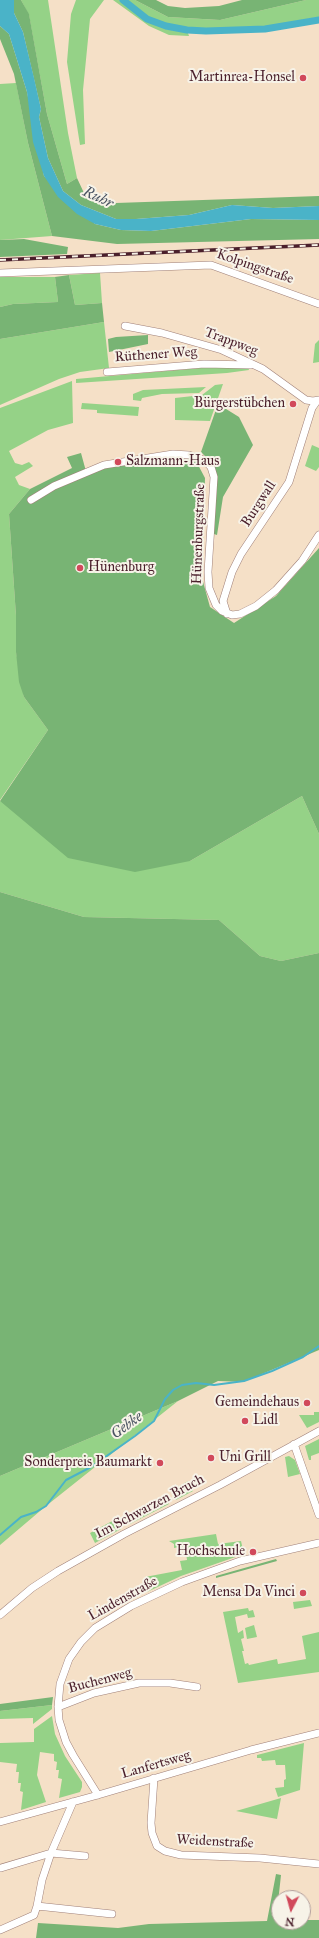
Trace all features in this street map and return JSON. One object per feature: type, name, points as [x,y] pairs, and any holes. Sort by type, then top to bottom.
[{"type":"street","name":"Kolpingstraße","points":[[0,273],[215,265],[319,304]]},
{"type":"street","name":"Trappweg","points":[[125,326],[204,344],[237,356],[272,374],[304,399],[311,401],[318,400]]},
{"type":"street","name":"Rüthener Weg","points":[[106,372],[204,364],[255,365]]},
{"type":"street","points":[[304,399],[307,404],[310,417]]},
{"type":"street","name":"Burgwall","points":[[223,601],[227,585],[235,565],[291,478],[310,417],[318,400]]},
{"type":"street","name":"Hünenburgstraße","points":[[31,500],[54,486],[104,465],[169,455],[189,455],[204,460],[211,467],[214,476],[208,572],[210,592],[215,604],[227,614]]},
{"type":"street","points":[[215,604],[220,604],[223,601],[227,614],[234,615],[244,612],[271,595],[296,568],[319,535]]},
{"type":"street","name":"Im Schwarzen Bruch","points":[[0,1615],[32,1588],[58,1571],[319,1431]]},
{"type":"street","points":[[294,1444],[319,1515]]},
{"type":"street","name":"Lindenstraße","points":[[98,1795],[66,1742],[60,1726],[58,1707],[60,1684],[69,1659],[73,1652],[94,1628],[142,1600],[219,1568],[262,1555],[319,1543]]},
{"type":"street","name":"Buchenweg","points":[[58,1707],[94,1693],[139,1683],[170,1683],[197,1687]]},
{"type":"street","name":"Lanfertsweg","points":[[0,1822],[319,1733]]},
{"type":"street","name":"Weidenstraße","points":[[154,1778],[150,1823],[157,1846],[165,1852],[181,1855],[260,1858],[319,1864]]},
{"type":"street","points":[[0,1930],[34,1915],[42,1880],[51,1854],[73,1802]]},
{"type":"street","points":[[1,1868],[51,1854],[86,1856]]},
{"type":"street","points":[[37,1906],[112,1914]]},
{"type":"green space","points":[[14,0],[21,0],[29,14],[47,114],[67,184],[77,178],[84,193],[116,203],[319,196],[319,206],[273,208],[232,205],[189,215],[116,219],[81,205],[63,191],[48,158],[39,117],[41,109],[23,32],[14,13]]},
{"type":"green space","points":[[21,0],[48,0],[68,133],[77,178],[67,184],[47,114],[29,15]]},
{"type":"green space","points":[[76,0],[104,0],[90,19],[83,90],[85,144],[80,145],[67,62],[71,14]]},
{"type":"green space","points":[[113,0],[135,0],[168,17],[220,20],[306,0],[319,0],[319,17],[267,26],[203,29],[166,25],[166,29],[188,33],[189,36],[169,35],[149,26]]},
{"type":"green space","points":[[135,0],[156,0],[168,6],[185,8],[219,6],[242,0],[306,0],[220,20],[168,17]]},
{"type":"green space","points":[[0,26],[9,34],[27,92],[44,176],[95,224],[121,230],[151,231],[251,219],[319,220],[319,239],[117,244],[52,236],[28,143],[14,74],[0,39]]},
{"type":"green space","points":[[16,83],[28,143],[52,236],[0,240],[0,84]]},
{"type":"green space","points":[[24,239],[68,247],[67,254],[0,257],[0,240]]},
{"type":"green space","points":[[100,273],[102,303],[75,305],[69,275]]},
{"type":"green space","points":[[69,275],[75,305],[102,303],[104,322],[0,339],[0,307],[13,304],[58,302],[55,277]]},
{"type":"green space","points":[[0,277],[55,277],[58,302],[13,304],[0,307]]},
{"type":"green space","points":[[104,322],[109,368],[80,372],[59,379],[0,405],[0,339]]},
{"type":"green space","points":[[148,335],[148,344],[109,352],[108,339]]},
{"type":"green space","points":[[319,340],[319,362],[313,363],[315,344]]},
{"type":"green space","points":[[248,367],[249,370],[227,373],[76,383],[76,379],[200,368]]},
{"type":"green space","points":[[72,381],[73,423],[48,430],[9,451],[15,463],[22,465],[29,462],[33,466],[15,477],[19,485],[30,489],[9,514],[16,616],[16,652],[24,697],[48,730],[0,800],[0,408]]},
{"type":"green space","points":[[223,384],[210,421],[175,420],[175,398],[202,395],[215,385]]},
{"type":"green space","points":[[206,387],[199,393],[162,394],[142,398],[141,401],[133,400],[133,394],[143,390]]},
{"type":"green space","points":[[82,403],[139,407],[138,416],[97,413],[97,410],[81,409]]},
{"type":"green space","points":[[218,404],[239,417],[253,445],[223,497],[217,535],[211,533],[214,465],[201,452]]},
{"type":"green space","points":[[312,445],[319,448],[319,467],[316,471],[305,466]]},
{"type":"green space","points":[[81,453],[87,475],[106,468],[179,458],[196,461],[205,478],[202,578],[210,607],[234,623],[276,596],[319,548],[319,834],[302,796],[190,861],[135,872],[68,858],[0,801],[48,730],[24,697],[19,682],[16,652],[16,616],[9,514],[30,489],[72,468],[67,457]]},
{"type":"green space","points":[[302,796],[319,834],[319,953],[281,961],[260,956],[219,920],[84,917],[0,892],[0,801],[190,861]]},
{"type":"green space","points":[[0,892],[84,917],[219,920],[260,956],[281,961],[319,953],[319,1350],[243,1382],[218,1381],[178,1401],[0,1476]]},
{"type":"green space","points":[[178,1401],[46,1506],[0,1545],[0,1476]]},
{"type":"green space","points":[[314,1412],[319,1412],[319,1422],[307,1428],[299,1415],[314,1415]]},
{"type":"green space","points":[[319,1439],[319,1453],[311,1456],[311,1460],[309,1460],[305,1446]]},
{"type":"green space","points":[[289,1456],[295,1460],[300,1474],[288,1477],[285,1457]]},
{"type":"green space","points":[[188,1481],[193,1491],[176,1500],[171,1491]]},
{"type":"green space","points":[[167,1501],[169,1504],[130,1524],[127,1519],[147,1508],[149,1511]]},
{"type":"green space","points":[[116,1519],[121,1529],[95,1543],[90,1533]]},
{"type":"green space","points":[[216,1534],[218,1544],[241,1541],[244,1554],[181,1576],[147,1592],[145,1577],[182,1570],[180,1561],[187,1560],[185,1546],[174,1548],[174,1544],[169,1541]]},
{"type":"green space","points":[[276,1559],[277,1561],[216,1578],[216,1576]]},
{"type":"green space","points":[[310,1600],[312,1606],[294,1609],[293,1602]]},
{"type":"green space","points":[[248,1608],[249,1611],[253,1610],[255,1617],[248,1618],[247,1614],[235,1617],[238,1633],[243,1630],[244,1638],[241,1639],[245,1664],[248,1663],[249,1665],[277,1659],[278,1664],[306,1659],[302,1636],[319,1632],[319,1672],[238,1683],[223,1612]]},
{"type":"green space","points":[[254,1625],[257,1637],[247,1639],[245,1628]]},
{"type":"green space","points":[[53,1697],[52,1705],[0,1711],[0,1704]]},
{"type":"green space","points":[[52,1705],[52,1709],[33,1724],[33,1718],[0,1719],[0,1711]]},
{"type":"green space","points":[[52,1716],[55,1734],[65,1756],[82,1782],[82,1787],[80,1792],[59,1798],[62,1779],[58,1778],[59,1770],[56,1770],[57,1762],[54,1761],[54,1754],[40,1752],[37,1775],[46,1802],[21,1810],[23,1792],[20,1791],[21,1783],[18,1783],[19,1772],[16,1772],[17,1764],[0,1762],[0,1743],[34,1742],[34,1729]]},
{"type":"green space","points":[[304,1743],[300,1790],[278,1797],[275,1788],[284,1787],[284,1780],[286,1779],[285,1765],[276,1765],[275,1760],[262,1761],[261,1758],[257,1758],[257,1755]]},
{"type":"green space","points":[[281,1798],[277,1819],[236,1811]]},
{"type":"green space","points":[[276,1874],[281,1875],[279,1890],[273,1890]]},
{"type":"green space","points":[[271,1900],[271,1930],[311,1930],[311,1920],[319,1920],[319,1938],[36,1938],[38,1923],[118,1928],[149,1924],[267,1921]]},
{"type":"water","points":[[0,0],[14,0],[14,13],[23,32],[41,109],[39,117],[48,158],[63,191],[81,205],[116,219],[189,215],[232,205],[273,208],[319,206],[319,220],[251,219],[151,231],[121,230],[95,224],[77,214],[58,197],[44,176],[33,142],[27,92],[9,34],[0,26]]},
{"type":"waterway","points":[[123,0],[147,19],[166,26],[187,30],[206,31],[265,29],[319,20]]},
{"type":"waterway","name":"Gebke","points":[[0,1535],[21,1517],[36,1512],[46,1506],[66,1480],[91,1467],[154,1421],[165,1399],[173,1390],[182,1385],[196,1383],[214,1385],[244,1381],[272,1371],[303,1357],[319,1346]]},
{"type":"railway","points":[[0,260],[319,245]]},
{"type":"place","name":"Martinrea-Honsel","points":[[303,78]]},
{"type":"place","name":"Bürgerstübchen","points":[[293,404]]},
{"type":"place","name":"Salzmann-Haus","points":[[118,462]]},
{"type":"place","name":"Hünenburg","points":[[80,568]]},
{"type":"place","name":"Gemeindehaus","points":[[307,1403]]},
{"type":"place","name":"Lidl","points":[[245,1421]]},
{"type":"place","name":"Uni Grill","points":[[211,1458]]},
{"type":"place","name":"Sonderpreis Baumarkt","points":[[160,1463]]},
{"type":"place","name":"Hochschule","points":[[253,1552]]},
{"type":"place","name":"Mensa Da Vinci","points":[[303,1593]]},
{"type":"water label","name":"Ruhr","points":[[98,198]]}]
